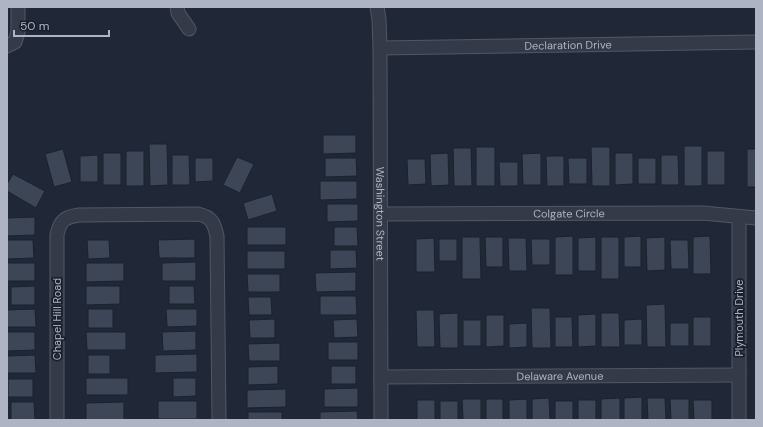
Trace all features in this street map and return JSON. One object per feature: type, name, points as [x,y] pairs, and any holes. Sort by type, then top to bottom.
[{"type":"street","points":[[11,44],[18,32],[18,7]]},
{"type":"street","points":[[177,7],[178,12],[189,29]]},
{"type":"street","name":"Washington Street","points":[[377,7],[380,48],[382,420]]},
{"type":"street","name":"Declaration Drive","points":[[380,48],[756,42]]},
{"type":"street","name":"Colgate Circle","points":[[381,214],[703,213],[756,218]]},
{"type":"street","name":"Chapel Hill Road","points":[[57,420],[57,235],[59,226],[63,220],[71,216],[79,215],[198,214],[206,216],[212,220],[217,236],[218,420]]},
{"type":"street","name":"Plymouth Drive","points":[[739,217],[740,420]]},
{"type":"street","name":"Delaware Avenue","points":[[381,377],[739,375]]},
{"type":"building","points":[[323,135],[356,135],[356,153],[323,154]]},
{"type":"building","points":[[149,144],[167,144],[168,185],[150,186]]},
{"type":"building","points":[[684,146],[702,146],[702,186],[684,186]]},
{"type":"building","points":[[476,147],[495,147],[495,186],[476,186]]},
{"type":"building","points":[[591,147],[610,147],[610,186],[592,186]]},
{"type":"building","points":[[453,148],[471,148],[472,186],[454,186]]},
{"type":"building","points":[[63,149],[72,182],[54,187],[45,154]]},
{"type":"building","points":[[747,149],[756,149],[756,187],[747,187]]},
{"type":"building","points":[[126,151],[144,151],[144,186],[126,186]]},
{"type":"building","points":[[707,151],[725,151],[725,185],[707,185]]},
{"type":"building","points":[[103,153],[121,153],[121,185],[103,185]]},
{"type":"building","points":[[448,153],[449,185],[431,186],[430,154]]},
{"type":"building","points":[[541,153],[541,185],[523,185],[522,154]]},
{"type":"building","points":[[615,153],[633,153],[633,184],[615,185]]},
{"type":"building","points":[[98,155],[98,182],[80,182],[80,156]]},
{"type":"building","points":[[172,155],[189,155],[190,185],[172,185]]},
{"type":"building","points":[[661,155],[678,155],[679,185],[661,185]]},
{"type":"building","points":[[546,156],[564,156],[564,186],[547,186]]},
{"type":"building","points":[[237,157],[254,164],[240,193],[223,185]]},
{"type":"building","points":[[195,158],[213,158],[213,181],[195,182]]},
{"type":"building","points":[[325,158],[356,158],[357,176],[325,177]]},
{"type":"building","points":[[568,158],[587,158],[587,184],[569,184]]},
{"type":"building","points":[[638,158],[656,158],[656,184],[638,184]]},
{"type":"building","points":[[407,159],[425,159],[426,184],[408,185]]},
{"type":"building","points":[[499,162],[518,162],[518,186],[500,186]]},
{"type":"building","points":[[13,174],[45,191],[36,208],[7,191],[7,184]]},
{"type":"building","points":[[320,181],[357,181],[357,199],[320,200]]},
{"type":"building","points":[[272,194],[277,211],[248,220],[243,203]]},
{"type":"building","points":[[327,204],[358,204],[358,221],[327,222]]},
{"type":"building","points":[[35,217],[35,235],[7,236],[7,218]]},
{"type":"building","points":[[247,227],[286,227],[286,245],[247,245]]},
{"type":"building","points":[[334,227],[357,227],[358,246],[334,246]]},
{"type":"building","points":[[573,236],[573,275],[555,275],[555,237]]},
{"type":"building","points":[[641,236],[641,267],[624,267],[624,237]]},
{"type":"building","points":[[710,236],[711,274],[693,274],[693,237]]},
{"type":"building","points":[[462,237],[480,237],[481,279],[462,279]]},
{"type":"building","points":[[485,237],[503,237],[503,267],[486,267]]},
{"type":"building","points":[[596,237],[596,271],[578,271],[578,238]]},
{"type":"building","points":[[601,237],[619,237],[619,279],[601,279]]},
{"type":"building","points":[[665,237],[665,270],[647,271],[646,238]]},
{"type":"building","points":[[434,238],[435,272],[416,272],[416,239]]},
{"type":"building","points":[[508,238],[526,238],[527,271],[509,271]]},
{"type":"building","points":[[195,239],[195,258],[159,258],[158,240]]},
{"type":"building","points":[[439,239],[457,239],[457,261],[439,261]]},
{"type":"building","points":[[531,239],[550,239],[550,265],[532,265]]},
{"type":"building","points":[[7,240],[33,240],[34,258],[7,259]]},
{"type":"building","points":[[87,240],[109,240],[110,258],[88,259]]},
{"type":"building","points":[[670,240],[688,240],[689,269],[671,269]]},
{"type":"building","points":[[330,250],[356,250],[357,268],[330,269]]},
{"type":"building","points":[[247,251],[285,251],[285,269],[247,269]]},
{"type":"building","points":[[196,262],[196,281],[162,281],[162,263]]},
{"type":"building","points":[[7,263],[35,263],[35,281],[7,281]]},
{"type":"building","points":[[86,263],[124,263],[124,281],[86,282]]},
{"type":"building","points":[[356,272],[356,291],[316,292],[315,273]]},
{"type":"building","points":[[247,274],[280,274],[280,292],[248,292]]},
{"type":"building","points":[[35,286],[35,305],[11,305],[11,287]]},
{"type":"building","points":[[86,286],[120,286],[120,304],[86,305]]},
{"type":"building","points":[[169,286],[194,286],[195,304],[169,304]]},
{"type":"building","points":[[320,296],[356,296],[357,315],[320,315]]},
{"type":"building","points":[[248,297],[271,297],[272,315],[249,315]]},
{"type":"building","points":[[665,304],[666,347],[647,347],[646,305]]},
{"type":"building","points":[[531,308],[550,308],[551,348],[532,348]]},
{"type":"building","points":[[35,309],[36,327],[7,327],[7,310]]},
{"type":"building","points":[[88,309],[113,309],[113,328],[88,328]]},
{"type":"building","points":[[166,309],[197,309],[197,326],[167,327]]},
{"type":"building","points":[[416,310],[434,310],[435,347],[417,347]]},
{"type":"building","points":[[458,313],[458,348],[440,348],[439,314]]},
{"type":"building","points":[[601,313],[619,313],[620,347],[601,347]]},
{"type":"building","points":[[596,314],[596,346],[578,347],[578,315]]},
{"type":"building","points":[[486,315],[504,315],[504,346],[486,347]]},
{"type":"building","points":[[555,317],[572,317],[573,347],[555,347]]},
{"type":"building","points":[[693,317],[711,317],[711,346],[693,346]]},
{"type":"building","points":[[275,319],[275,338],[250,338],[249,320]]},
{"type":"building","points":[[357,319],[358,337],[334,338],[333,320]]},
{"type":"building","points":[[642,319],[642,345],[624,345],[624,320]]},
{"type":"building","points":[[463,320],[481,320],[481,346],[463,346]]},
{"type":"building","points":[[527,323],[527,347],[509,348],[509,324]]},
{"type":"building","points":[[670,323],[689,323],[689,346],[670,346]]},
{"type":"building","points":[[196,331],[196,350],[163,351],[162,332]]},
{"type":"building","points":[[7,332],[35,332],[35,350],[7,351]]},
{"type":"building","points":[[86,332],[126,332],[126,350],[87,350]]},
{"type":"building","points":[[328,342],[358,342],[358,360],[328,360]]},
{"type":"building","points":[[280,343],[280,361],[249,361],[248,344]]},
{"type":"building","points":[[197,354],[197,372],[155,373],[155,355]]},
{"type":"building","points":[[35,355],[36,373],[7,373],[7,356]]},
{"type":"building","points":[[88,355],[110,355],[110,374],[88,374]]},
{"type":"building","points":[[278,366],[278,384],[248,385],[248,367]]},
{"type":"building","points":[[331,366],[356,366],[356,384],[331,384]]},
{"type":"building","points":[[86,378],[128,378],[128,395],[86,395]]},
{"type":"building","points":[[173,378],[196,378],[196,396],[173,397]]},
{"type":"building","points":[[8,379],[33,379],[33,397],[8,397]]},
{"type":"building","points":[[358,388],[358,407],[324,407],[324,389]]},
{"type":"building","points":[[286,389],[286,407],[247,408],[247,390]]},
{"type":"building","points":[[642,397],[642,420],[624,420],[624,398]]},
{"type":"building","points":[[549,398],[550,420],[532,420],[532,399]]},
{"type":"building","points":[[620,398],[620,420],[601,420],[601,399]]},
{"type":"building","points":[[647,398],[665,398],[666,420],[648,420]]},
{"type":"building","points":[[462,399],[481,399],[481,420],[463,420]]},
{"type":"building","points":[[486,399],[503,399],[503,420],[486,420]]},
{"type":"building","points":[[527,399],[527,420],[509,420],[509,400]]},
{"type":"building","points":[[670,399],[689,399],[689,420],[671,420]]},
{"type":"building","points":[[417,400],[435,400],[435,420],[417,420]]},
{"type":"building","points":[[578,400],[596,400],[596,420],[578,420]]},
{"type":"building","points":[[693,400],[712,400],[712,420],[694,420]]},
{"type":"building","points":[[158,401],[197,401],[197,419],[158,419]]},
{"type":"building","points":[[440,401],[458,401],[458,420],[440,420]]},
{"type":"building","points":[[555,401],[573,401],[573,420],[555,420]]},
{"type":"building","points":[[11,402],[34,402],[35,420],[11,420]]},
{"type":"building","points":[[124,402],[124,420],[86,420],[86,403]]},
{"type":"building","points":[[357,411],[358,420],[320,420],[320,412]]},
{"type":"building","points":[[248,412],[282,412],[282,420],[248,420]]}]
